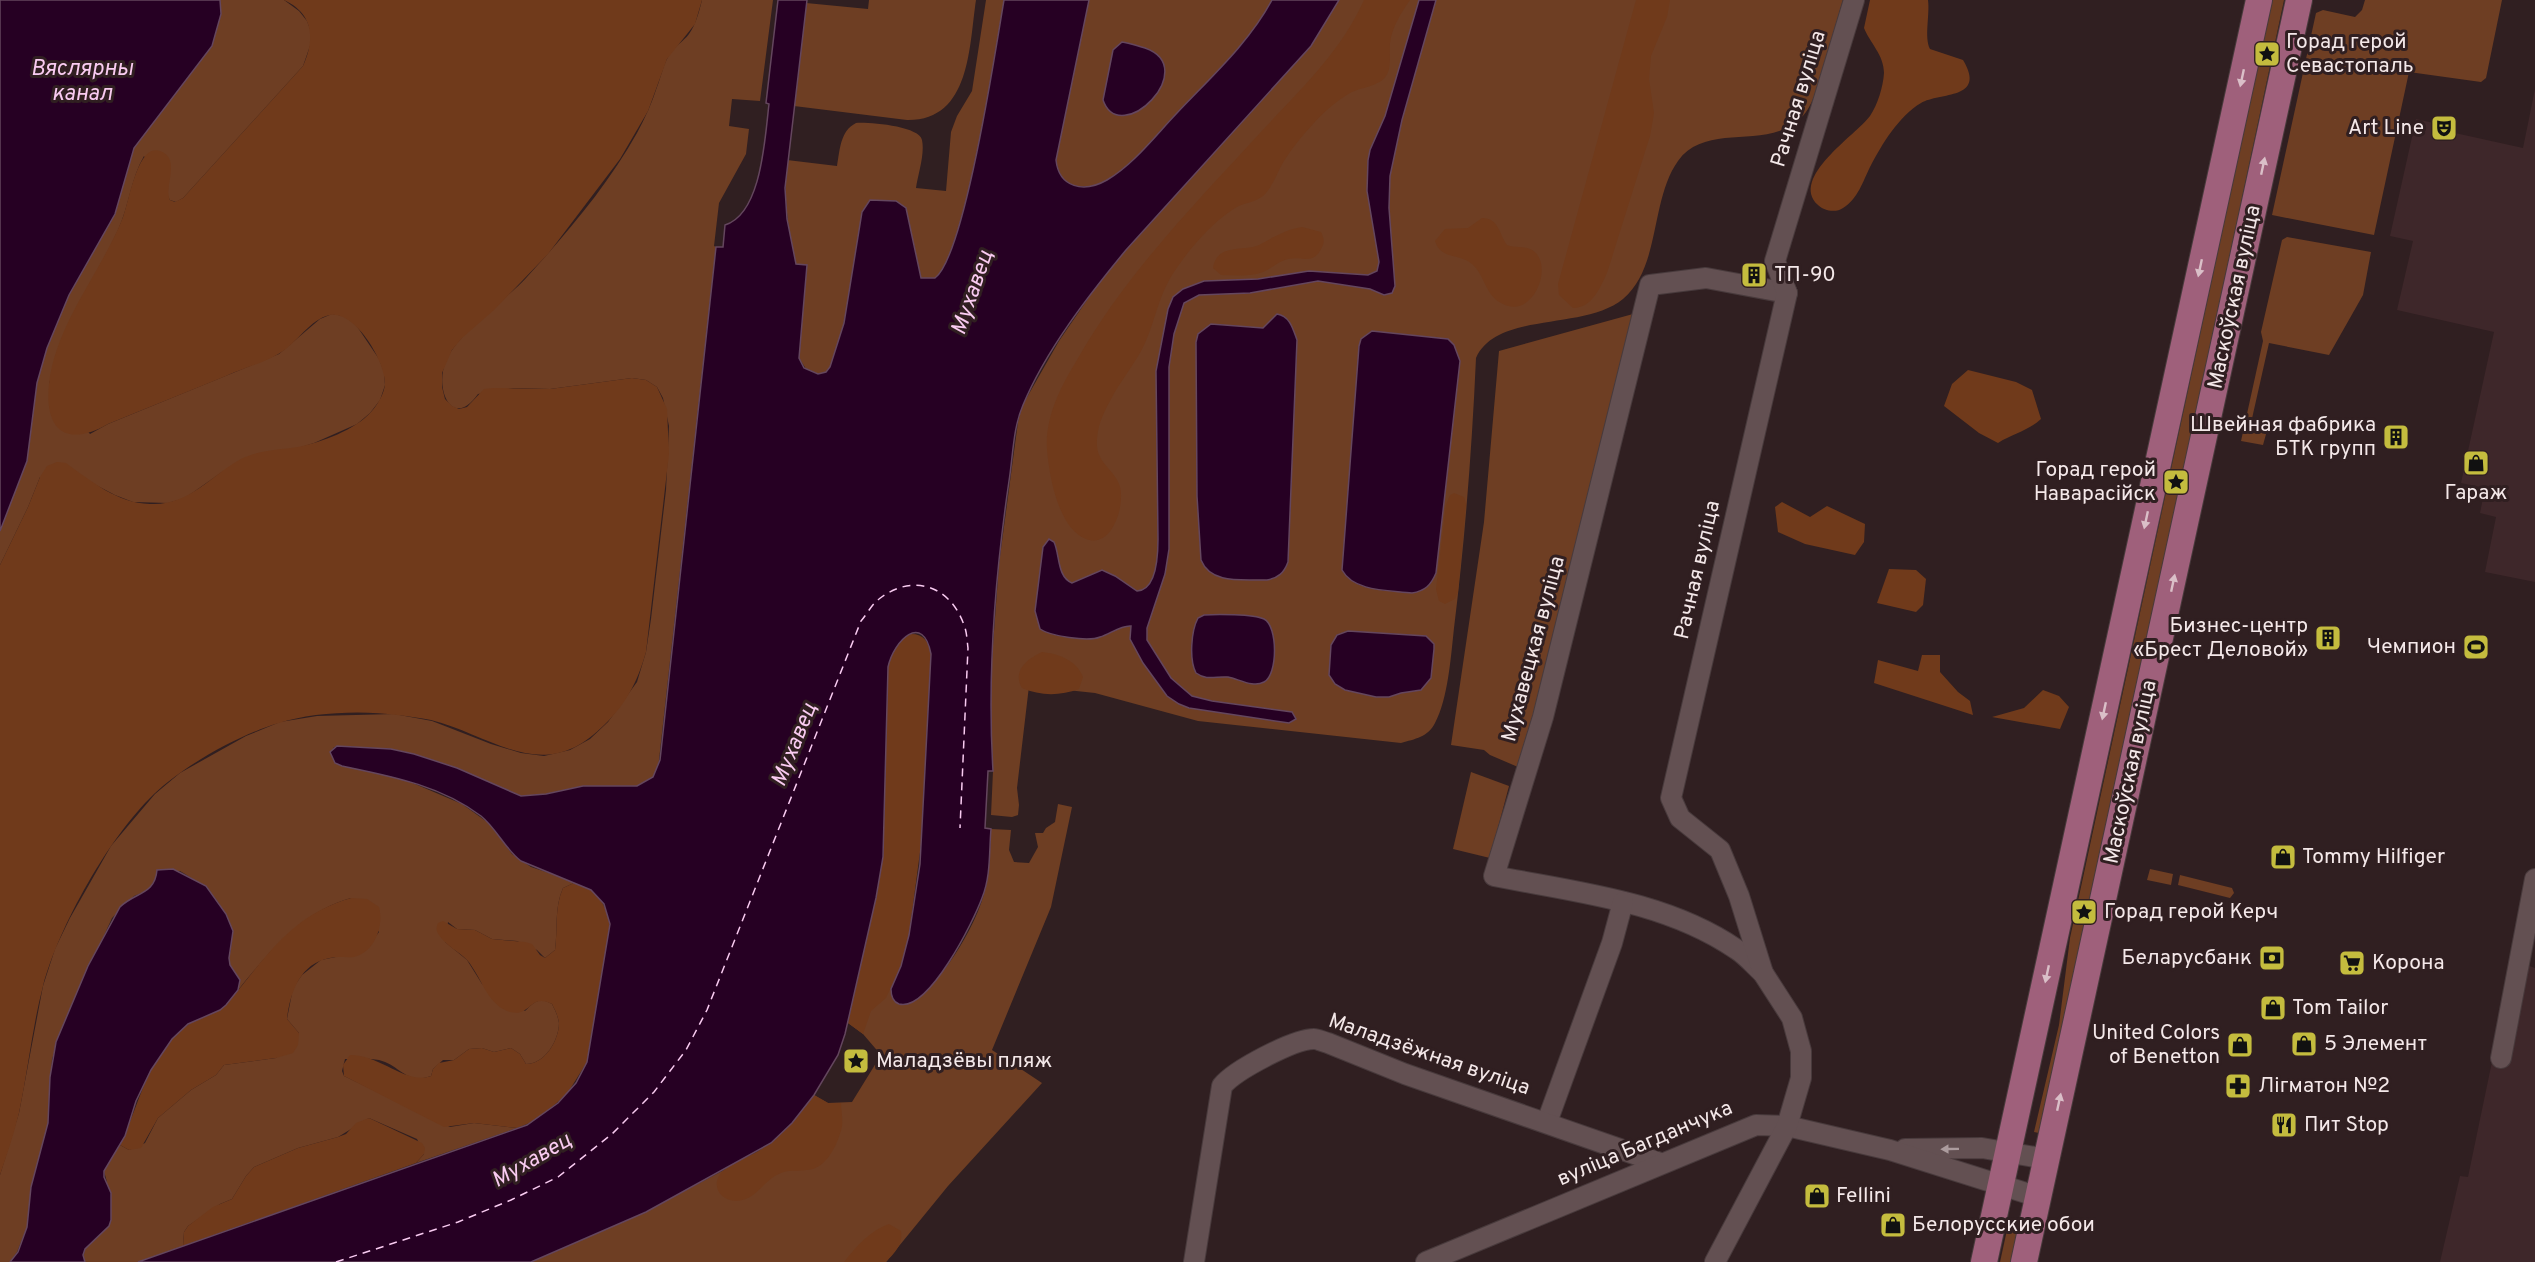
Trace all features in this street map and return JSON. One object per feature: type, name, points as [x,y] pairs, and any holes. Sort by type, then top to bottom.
[{"type":"main road","name":"Маскоўская вуліца","points":[[1984,1262],[2259,0]]},
{"type":"main road","name":"Маскоўская вуліца","points":[[2024,1262],[2299,0]]},
{"type":"street","name":"Рачная вуліца","points":[[1715,1262],[1787,1126],[1801,1078],[1801,1051],[1792,1017],[1763,973],[1739,896],[1720,850],[1680,818],[1671,798],[1787,293],[1775,261],[1854,0]]},
{"type":"street","name":"Мухавецкая вуліца","points":[[1763,973],[1737,950],[1709,933],[1665,915],[1623,902],[1494,876],[1544,717],[1650,285],[1706,278],[1787,293]]},
{"type":"street","points":[[2501,1058],[2535,879]]},
{"type":"street","points":[[1547,1122],[1612,943],[1623,902]]},
{"type":"street","name":"Маладзёжная вуліца","points":[[1194,1262],[1222,1086],[1230,1077],[1251,1064],[1301,1041],[1315,1039],[1328,1043],[1406,1074],[1660,1163]]},
{"type":"street","name":"вуліца Багданчука","points":[[1426,1262],[1756,1125],[1787,1126],[1890,1150],[2039,1197]]},
{"type":"street","name":"вуліца Багданчука","points":[[1890,1150],[1982,1148],[2047,1159]]},
{"type":"shaded area","points":[[0,0],[284,0],[299,11],[307,21],[311,32],[311,43],[303,66],[183,198],[176,202],[170,200],[144,156],[136,173],[118,230],[62,342],[49,385],[90,434],[108,424],[279,354],[320,319],[332,314],[344,316],[356,325],[379,359],[384,372],[385,385],[380,400],[357,424],[314,443],[222,472],[185,498],[168,503],[133,502],[96,485],[40,477],[0,565]]},
{"type":"shaded area","points":[[284,0],[702,0],[695,24],[667,59],[648,111],[620,159],[548,254],[452,350],[442,373],[445,399],[459,409],[467,407],[484,389],[550,389],[632,378],[646,380],[657,387],[667,409],[669,454],[646,652],[639,674],[617,711],[601,728],[579,745],[558,753],[538,755],[518,751],[454,727],[410,716],[383,713],[337,713],[306,716],[263,728],[213,752],[167,783],[137,812],[103,858],[73,910],[61,937],[43,986],[19,1113],[0,1175],[0,565],[40,477],[47,466],[57,462],[66,463],[105,490],[126,500],[150,504],[176,500],[198,489],[248,456],[307,445],[347,430],[376,406],[385,384],[380,363],[367,339],[349,321],[340,316],[330,315],[316,321],[274,357],[94,431],[70,434],[62,431],[50,414],[49,384],[60,340],[114,238],[135,176],[145,156],[152,151],[160,151],[166,155],[171,167],[168,194],[170,200],[175,202],[183,198],[303,66],[309,46],[309,28],[301,12]]},
{"type":"shaded area","points":[[702,0],[773,0],[760,101],[732,99],[729,126],[749,129],[746,154],[719,203],[658,769],[653,777],[637,786],[583,786],[546,794],[521,796],[457,768],[414,754],[391,749],[337,746],[333,748],[335,763],[394,775],[462,804],[490,824],[512,854],[531,867],[576,882],[563,888],[557,911],[555,950],[545,958],[537,950],[517,941],[492,939],[475,930],[457,929],[448,922],[445,942],[467,960],[482,984],[525,1011],[538,1001],[552,1004],[559,1023],[557,1037],[545,1056],[526,1064],[520,1054],[511,1048],[494,1052],[482,1048],[469,1049],[454,1060],[443,1060],[433,1069],[431,1076],[422,1078],[409,1076],[386,1062],[371,1059],[345,1059],[342,1071],[344,1076],[450,1127],[474,1123],[517,1128],[416,1163],[424,1154],[417,1139],[369,1118],[338,1137],[298,1148],[254,1167],[232,1199],[220,1204],[188,1226],[184,1232],[183,1246],[138,1262],[85,1262],[86,1248],[104,1231],[107,1182],[104,1171],[120,1145],[129,1150],[145,1143],[158,1118],[191,1090],[216,1075],[224,1065],[276,1058],[299,1033],[287,1019],[293,988],[302,975],[321,960],[365,951],[379,932],[351,898],[334,904],[302,923],[288,935],[238,990],[239,982],[229,961],[231,945],[229,929],[222,908],[216,899],[201,885],[180,871],[156,877],[149,890],[134,896],[112,918],[63,1026],[52,1059],[48,1123],[30,1198],[27,1227],[17,1252],[10,1262],[0,1262],[0,1175],[19,1113],[43,986],[55,949],[111,846],[155,794],[180,773],[246,736],[280,722],[317,716],[394,714],[432,721],[521,753],[544,756],[570,750],[590,739],[608,722],[637,682],[646,652],[651,619],[666,490],[669,426],[663,398],[657,387],[646,380],[632,378],[550,389],[513,388],[478,394],[469,404],[460,408],[453,407],[448,402],[442,383],[443,372],[452,350],[461,339],[527,277],[600,190],[637,133],[653,99],[668,57],[694,26]]},
{"type":"shaded area","points":[[869,0],[976,0],[963,78],[955,95],[944,108],[928,117],[907,120],[794,106],[806,3],[868,9]]},
{"type":"shaded area","points":[[986,0],[1004,0],[978,148],[957,232],[946,262],[935,278],[921,278],[906,208],[870,200],[862,212],[844,322],[832,362],[824,373],[808,372],[799,358],[807,265],[796,264],[791,238],[786,199],[787,160],[837,166],[844,136],[851,126],[862,123],[893,126],[912,131],[922,140],[922,158],[916,188],[946,191],[951,132],[957,116],[972,91]]},
{"type":"shaded area","points":[[1089,0],[1272,0],[1241,45],[1135,158],[1107,180],[1082,187],[1067,182],[1062,177],[1056,160]]},
{"type":"shaded area","points":[[1339,0],[1843,0],[1812,103],[1793,125],[1777,132],[1706,142],[1691,149],[1678,161],[1663,195],[1644,269],[1635,285],[1623,299],[1606,309],[1587,315],[1521,327],[1502,333],[1487,343],[1476,358],[1468,493],[1450,664],[1443,702],[1435,723],[1429,731],[1421,737],[1401,743],[1198,721],[1095,693],[1029,686],[1017,788],[1018,815],[1012,817],[991,815],[993,771],[990,705],[999,564],[1022,406],[1059,341],[1100,281],[1311,46]]},
{"type":"shaded area","points":[[1364,0],[1410,0],[1393,31],[1390,43],[1390,65],[1386,76],[1374,85],[1350,93],[1326,111],[1290,151],[1263,196],[1236,208],[1216,222],[1176,269],[1161,297],[1145,343],[1114,394],[1100,423],[1097,434],[1098,452],[1118,481],[1121,495],[1120,505],[1115,524],[1110,532],[1103,538],[1086,539],[1076,533],[1062,513],[1053,486],[1048,460],[1047,437],[1051,414],[1065,380],[1096,329],[1139,270],[1186,214],[1318,71],[1343,37]]},
{"type":"shaded area","points":[[1636,0],[1670,0],[1667,17],[1651,56],[1649,79],[1654,113],[1650,136],[1607,273],[1590,301],[1573,308],[1559,295],[1558,284]]},
{"type":"shaded area","points":[[1870,0],[1928,0],[1927,38],[1930,49],[1963,60],[1969,73],[1969,82],[1958,92],[1921,103],[1905,115],[1880,149],[1853,200],[1840,210],[1830,211],[1818,205],[1811,194],[1812,182],[1828,158],[1870,116],[1883,84],[1882,60],[1864,28]]},
{"type":"shaded area","points":[[2272,0],[2284,0],[2039,1133],[2034,1132],[2059,1025],[2070,938]]},
{"type":"shaded area","points":[[2365,0],[2502,0],[2486,78],[2481,82],[2409,72],[2374,235],[2272,215],[2316,13],[2323,10],[2355,17],[2362,10]]},
{"type":"shaded area","points":[[2535,89],[2535,582],[2485,572],[2496,517],[2480,513],[2485,488],[2461,483],[2494,332],[2397,310],[2413,241],[2390,236],[2416,119],[2447,126],[2446,131],[2523,148]]},
{"type":"shaded area","points":[[1482,218],[1492,221],[1498,227],[1507,245],[1527,248],[1538,255],[1541,275],[1538,287],[1524,304],[1514,307],[1497,300],[1492,296],[1472,264],[1441,251],[1435,241],[1445,229],[1468,228]]},
{"type":"shaded area","points":[[1302,227],[1322,234],[1323,245],[1314,257],[1288,259],[1253,275],[1221,275],[1213,268],[1215,260],[1225,252],[1259,245],[1285,232]]},
{"type":"shaded area","points":[[2287,237],[2371,252],[2363,295],[2329,355],[2269,343],[2251,423],[2268,427],[2263,445],[2241,441],[2263,341],[2261,332],[2282,240]]},
{"type":"shaded area","points":[[1633,314],[1534,713],[1518,767],[1484,750],[1451,745],[1484,522],[1499,351]]},
{"type":"shaded area","points":[[1968,370],[2016,382],[2032,390],[2041,419],[1998,443],[1979,433],[1944,406],[1952,384]]},
{"type":"shaded area","points":[[1454,493],[1464,497],[1466,504],[1458,592],[1455,599],[1445,604],[1439,601],[1436,589],[1446,505],[1450,495]]},
{"type":"shaded area","points":[[1782,502],[1810,517],[1827,506],[1865,524],[1864,542],[1855,555],[1805,544],[1778,532],[1775,507]]},
{"type":"shaded area","points":[[1889,569],[1916,570],[1926,579],[1923,605],[1916,612],[1877,603]]},
{"type":"shaded area","points":[[911,634],[919,635],[925,640],[931,654],[922,837],[909,935],[901,966],[886,998],[871,1011],[863,1034],[848,1023],[883,857],[886,676],[890,656],[896,645]]},
{"type":"shaded area","points":[[1042,652],[1061,656],[1076,666],[1083,677],[1079,689],[1050,694],[1036,693],[1022,688],[1019,682],[1020,671],[1026,662]]},
{"type":"shaded area","points":[[1922,655],[1940,655],[1940,672],[1958,692],[1970,701],[1973,715],[1874,683],[1878,660],[1918,671]]},
{"type":"shaded area","points":[[2043,690],[2059,696],[2069,707],[2060,729],[1992,717],[2024,708]]},
{"type":"shaded area","points":[[1471,772],[1509,786],[1490,858],[1453,849]]},
{"type":"shaded area","points":[[1058,804],[1072,807],[1051,907],[992,1050],[1042,1083],[948,1186],[886,1262],[531,1262],[645,1212],[758,1152],[792,1123],[814,1095],[828,1103],[852,1102],[881,1055],[863,1034],[848,1023],[876,898],[913,1002],[925,992],[949,964],[970,930],[984,895],[991,829],[1011,830],[1009,850],[1014,862],[1029,863],[1038,847],[1035,833],[1043,833],[1055,822]]},
{"type":"shaded area","points":[[2150,869],[2173,874],[2171,885],[2147,880]]},
{"type":"shaded area","points":[[2180,875],[2232,888],[2234,893],[2230,898],[2178,885]]},
{"type":"shaded area","points":[[576,882],[598,896],[606,910],[610,936],[587,1062],[567,1094],[537,1120],[517,1128],[474,1123],[444,1127],[344,1076],[343,1065],[350,1055],[361,1056],[412,1077],[422,1078],[431,1076],[433,1069],[439,1063],[454,1060],[469,1049],[482,1048],[494,1052],[511,1048],[520,1054],[526,1064],[545,1056],[557,1037],[559,1023],[552,1004],[539,1001],[526,1010],[515,1013],[500,1007],[489,995],[467,960],[442,939],[437,932],[437,926],[443,921],[457,929],[475,930],[492,939],[532,944],[545,958],[555,950],[557,911],[563,888]]},
{"type":"shaded area","points":[[351,898],[367,899],[379,907],[379,930],[372,944],[361,954],[320,961],[311,966],[298,981],[287,1019],[299,1033],[298,1045],[293,1053],[276,1058],[224,1065],[216,1075],[191,1090],[158,1118],[141,1148],[129,1150],[120,1145],[154,1064],[175,1036],[193,1021],[226,1005],[267,955],[295,927],[311,915]]},
{"type":"shaded area","points":[[2524,964],[2535,968],[2535,1262],[2440,1262],[2460,1176],[2468,1177],[2493,1057]]},
{"type":"shaded area","points":[[814,1095],[828,1103],[841,1103],[841,1132],[836,1145],[824,1162],[813,1169],[781,1173],[744,1200],[736,1201],[722,1196],[717,1184],[724,1170],[776,1139],[790,1126]]},
{"type":"shaded area","points":[[369,1118],[422,1143],[425,1148],[424,1154],[416,1163],[183,1246],[184,1232],[188,1226],[213,1207],[232,1199],[254,1167],[298,1148],[346,1134],[356,1123]]},
{"type":"shaded area","points":[[889,1224],[901,1231],[901,1240],[898,1248],[886,1262],[844,1262],[869,1235]]},
{"type":"shaded area","points":[[2007,1230],[2017,1233],[2011,1262],[2000,1262]]},
{"type":"water","name":"Вяслярны канал","points":[[0,0],[220,0],[221,14],[212,46],[134,148],[115,214],[69,295],[47,348],[37,383],[27,461],[0,531]]},
{"type":"water","name":"Мухавец","points":[[778,0],[807,0],[785,188],[787,219],[796,264],[807,265],[799,358],[804,368],[818,374],[826,372],[830,367],[844,323],[862,212],[870,200],[896,201],[906,208],[921,278],[935,278],[946,262],[957,232],[978,148],[1004,0],[1089,0],[1056,160],[1062,177],[1067,182],[1082,187],[1107,180],[1135,158],[1241,45],[1272,0],[1339,0],[1311,46],[1126,250],[1097,286],[1043,364],[1023,405],[1014,442],[993,625],[991,735],[993,771],[988,771],[985,828],[991,829],[988,872],[985,890],[970,925],[949,962],[924,994],[911,1003],[895,1002],[891,989],[901,966],[909,935],[920,864],[931,654],[927,641],[922,635],[915,633],[902,640],[891,657],[888,667],[883,857],[845,1034],[838,1055],[814,1095],[792,1123],[771,1143],[646,1212],[531,1262],[138,1262],[527,1125],[558,1103],[576,1083],[587,1062],[610,924],[604,904],[591,890],[521,861],[510,851],[487,821],[465,805],[414,783],[342,766],[335,763],[330,752],[337,746],[391,749],[414,754],[457,768],[521,796],[546,794],[583,786],[637,786],[653,777],[660,760],[716,247],[723,247],[725,225],[737,218],[747,206],[759,172],[769,104],[766,103]]},
{"type":"water","points":[[1419,0],[1436,0],[1402,120],[1390,176],[1389,208],[1395,286],[1392,293],[1384,295],[1370,289],[1318,281],[1250,293],[1199,295],[1184,303],[1174,334],[1169,367],[1169,549],[1165,574],[1147,628],[1147,640],[1171,678],[1192,696],[1292,712],[1296,719],[1289,723],[1189,708],[1167,696],[1143,663],[1130,639],[1131,626],[1087,639],[1060,636],[1040,629],[1035,611],[1043,547],[1049,539],[1054,542],[1061,571],[1072,583],[1102,570],[1137,591],[1149,585],[1155,571],[1158,546],[1156,371],[1168,309],[1173,297],[1183,289],[1204,281],[1258,279],[1309,271],[1368,275],[1377,271],[1379,262],[1367,191],[1368,160],[1385,116]]},
{"type":"water","points":[[1122,42],[1145,48],[1160,58],[1165,71],[1161,86],[1152,100],[1139,110],[1125,115],[1112,113],[1103,100],[1113,50]]},
{"type":"water","points":[[1277,314],[1288,320],[1297,340],[1288,562],[1280,574],[1271,579],[1229,579],[1212,574],[1201,560],[1197,496],[1196,342],[1198,334],[1211,324],[1263,328]]},
{"type":"water","points":[[1372,331],[1448,339],[1454,345],[1460,361],[1436,573],[1427,587],[1412,593],[1363,586],[1348,577],[1342,570],[1359,346],[1361,339]]},
{"type":"water","points":[[1204,615],[1252,616],[1269,623],[1274,640],[1274,661],[1269,678],[1260,684],[1251,684],[1228,677],[1204,677],[1196,673],[1192,661],[1192,638],[1198,618]]},
{"type":"water","points":[[1348,631],[1426,636],[1434,644],[1431,678],[1421,690],[1389,697],[1376,697],[1345,690],[1335,684],[1329,675],[1331,645],[1337,635]]},
{"type":"water","points":[[173,869],[206,886],[226,914],[233,931],[229,958],[230,965],[240,980],[238,990],[220,1010],[188,1024],[172,1039],[151,1070],[136,1101],[125,1136],[104,1171],[104,1177],[111,1193],[111,1220],[109,1226],[85,1249],[83,1255],[85,1262],[10,1262],[18,1252],[27,1227],[31,1187],[48,1123],[50,1077],[56,1042],[88,966],[120,907],[148,889],[157,870]]},
{"type":"ferry route","points":[[336,1262],[458,1222],[558,1177],[612,1134],[654,1092],[686,1050],[707,1010],[861,621],[879,599],[904,586],[917,585],[940,592],[958,611],[966,631],[968,648],[960,828]]},
{"type":"place","name":"Горад герой Севастопаль","points":[[2267,54]]},
{"type":"place","name":"Art Line","points":[[2444,128]]},
{"type":"place","name":"ТП-90","points":[[1754,275]]},
{"type":"place","name":"Швейная фабрика БТК групп","points":[[2396,437]]},
{"type":"place","name":"Гараж","points":[[2476,463]]},
{"type":"place","name":"Горад герой Наварасійск","points":[[2176,482]]},
{"type":"place","name":"Бизнес-центр «Брест Деловой»","points":[[2328,638]]},
{"type":"place","name":"Чемпион","points":[[2476,647]]},
{"type":"place","name":"Tommy Hilfiger","points":[[2283,857]]},
{"type":"place","name":"Горад герой Керч","points":[[2084,912]]},
{"type":"place","name":"Беларусбанк","points":[[2272,958]]},
{"type":"place","name":"Корона","points":[[2352,963]]},
{"type":"place","name":"Tom Tailor","points":[[2273,1008]]},
{"type":"place","name":"5 Элемент","points":[[2304,1044]]},
{"type":"place","name":"United Colors of Benetton","points":[[2240,1045]]},
{"type":"place","name":"Маладзёвы пляж","points":[[856,1061]]},
{"type":"place","name":"Лігматон №2","points":[[2238,1086]]},
{"type":"place","name":"Пит Stop","points":[[2284,1125]]},
{"type":"place","name":"Fellini","points":[[1817,1196]]},
{"type":"place","name":"Белорусские обои","points":[[1893,1225]]}]
